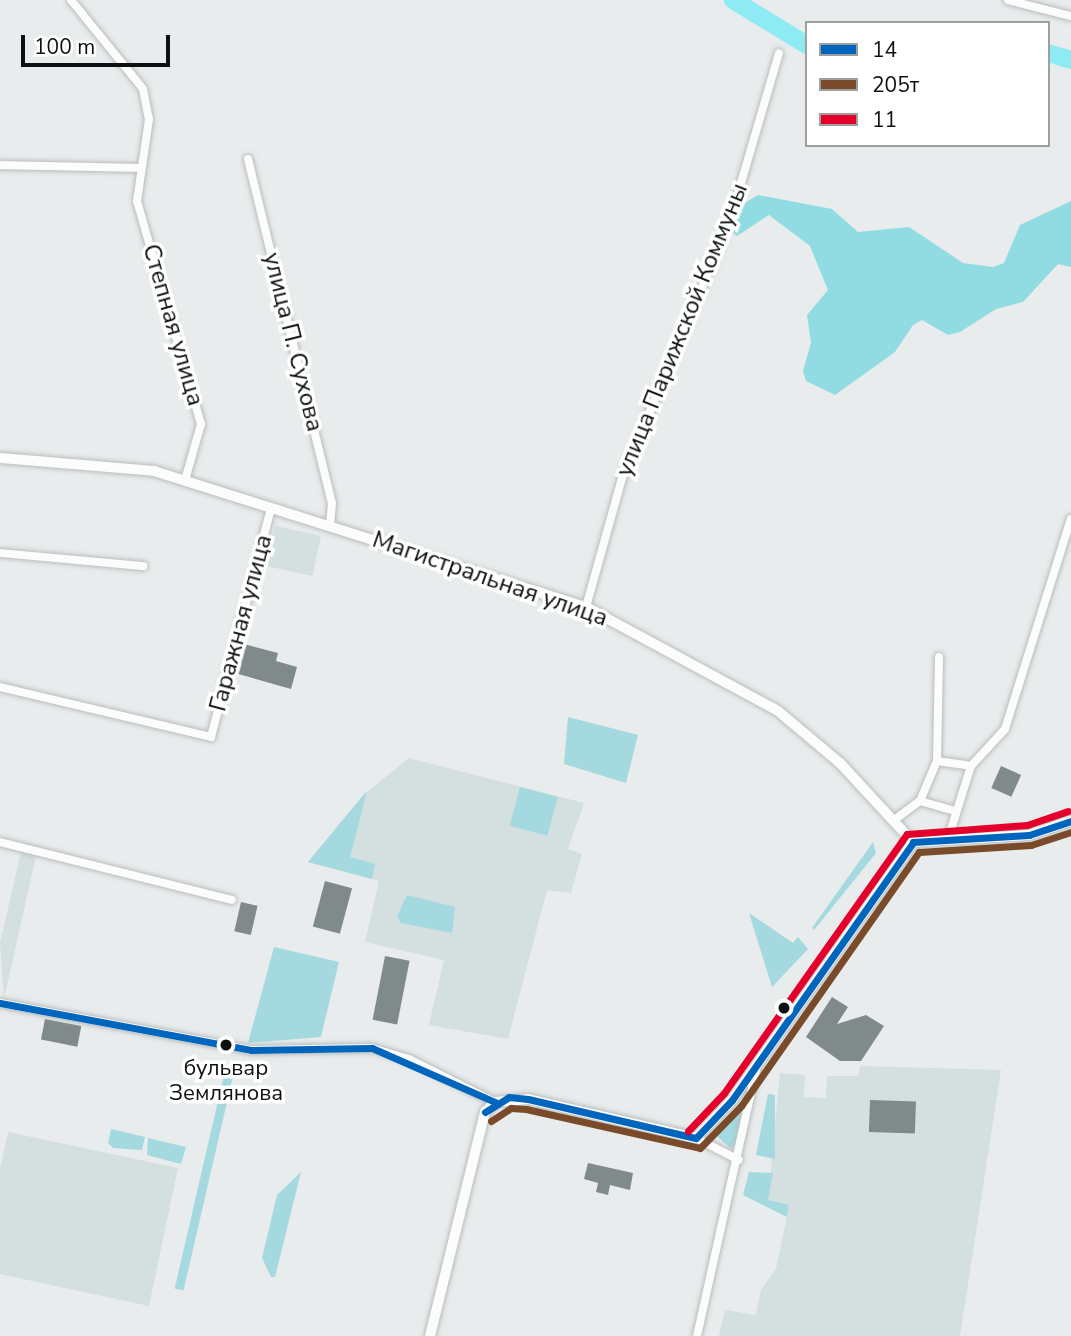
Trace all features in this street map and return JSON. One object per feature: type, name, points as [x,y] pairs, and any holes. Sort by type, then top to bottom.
[{"type":"street","name":"Степная улица","points":[[71,0],[144,89],[149,119],[139,168],[137,201],[201,424],[185,480]]},
{"type":"street","points":[[1008,0],[1071,16]]},
{"type":"street","name":"улица Парижской Коммуны","points":[[586,607],[622,478],[729,224],[779,53]]},
{"type":"street","name":"улица П. Сухова","points":[[248,159],[332,503],[330,525]]},
{"type":"street","points":[[0,164],[139,168]]},
{"type":"street","name":"Магистральная улица","points":[[0,458],[127,466],[185,480],[586,607],[778,711],[913,842]]},
{"type":"street","name":"Гаражная улица","points":[[0,687],[211,737],[271,508]]},
{"type":"street","points":[[950,836],[954,811],[971,765],[1005,729],[1071,519]]},
{"type":"street","points":[[0,554],[142,566]]},
{"type":"street","points":[[893,821],[920,801],[937,761],[939,657]]},
{"type":"street","points":[[937,761],[971,765]]},
{"type":"street","points":[[920,801],[954,811]]},
{"type":"street","points":[[696,1138],[757,1065],[913,842],[950,836],[1029,835],[1071,821]]},
{"type":"street","points":[[0,842],[232,900]]},
{"type":"street","points":[[0,1003],[251,1050],[372,1048],[428,1067],[495,1102],[528,1099],[696,1138],[739,1160]]},
{"type":"street","points":[[697,1336],[739,1160],[757,1065]]},
{"type":"street","points":[[430,1336],[485,1112],[495,1102]]},
{"type":"shaded area","points":[[758,195],[832,209],[858,232],[909,227],[963,263],[993,267],[1004,263],[1020,225],[1071,201],[1071,267],[1058,264],[1023,302],[996,309],[960,332],[948,335],[922,320],[913,325],[895,352],[835,395],[806,381],[803,371],[811,343],[807,315],[828,290],[810,246],[769,215],[737,236],[730,231],[743,204]]},
{"type":"shaded area","points":[[275,526],[321,536],[312,576],[266,566]]},
{"type":"shaded area","points":[[568,717],[638,735],[626,783],[564,764]]},
{"type":"shaded area","points":[[409,758],[584,803],[568,849],[582,854],[571,893],[547,890],[508,1039],[429,1025],[444,960],[365,942],[379,881],[308,862],[362,796]]},
{"type":"shaded area","points":[[520,787],[558,797],[547,836],[510,826]]},
{"type":"shaded area","points":[[367,791],[350,857],[375,864],[372,879],[308,862]]},
{"type":"shaded area","points":[[873,842],[876,853],[814,930],[812,928]]},
{"type":"shaded area","points":[[21,852],[36,856],[4,999],[0,943]]},
{"type":"shaded area","points":[[407,895],[455,907],[452,933],[401,923],[397,916]]},
{"type":"shaded area","points":[[749,913],[793,943],[798,937],[808,949],[772,987]]},
{"type":"shaded area","points":[[274,947],[339,962],[321,1037],[248,1043]]},
{"type":"shaded area","points":[[860,1066],[1001,1070],[960,1336],[719,1336],[725,1310],[756,1315],[761,1290],[776,1269],[789,1206],[768,1200],[780,1073],[805,1075],[804,1097],[826,1098],[827,1076],[858,1076]]},
{"type":"shaded area","points":[[224,1075],[233,1077],[184,1290],[175,1288]]},
{"type":"shaded area","points":[[768,1094],[775,1095],[775,1159],[756,1155]]},
{"type":"shaded area","points":[[745,1101],[736,1146],[730,1148],[717,1136]]},
{"type":"shaded area","points":[[111,1129],[145,1137],[142,1150],[113,1148],[108,1143]]},
{"type":"shaded area","points":[[8,1132],[178,1168],[149,1306],[0,1274],[0,1169]]},
{"type":"shaded area","points":[[148,1138],[186,1147],[181,1164],[147,1155]]},
{"type":"shaded area","points":[[301,1172],[275,1277],[271,1277],[262,1258],[277,1195]]},
{"type":"shaded area","points":[[749,1172],[773,1173],[768,1200],[789,1205],[787,1217],[743,1195]]},
{"type":"building","points":[[244,644],[278,653],[276,661],[297,667],[291,689],[235,673]]},
{"type":"building","points":[[1001,766],[1021,775],[1011,797],[991,788]]},
{"type":"building","points":[[325,881],[352,888],[340,934],[313,926]]},
{"type":"building","points":[[241,902],[258,906],[251,935],[234,931]]},
{"type":"building","points":[[385,956],[410,961],[397,1025],[373,1020]]},
{"type":"building","points":[[832,997],[848,1007],[837,1024],[866,1015],[884,1026],[861,1061],[840,1061],[806,1037]]},
{"type":"building","points":[[45,1019],[81,1026],[77,1047],[41,1040]]},
{"type":"building","points":[[870,1100],[916,1102],[915,1134],[869,1132]]},
{"type":"building","points":[[588,1163],[633,1173],[630,1190],[610,1185],[608,1195],[596,1192],[598,1183],[584,1179]]},
{"type":"waterway","points":[[733,0],[805,44]]},
{"type":"waterway","points":[[1050,54],[1071,60]]},
{"type":"transit line","name":"11","points":[[688,1131],[724,1093],[907,834],[1027,825],[1068,811]]},
{"type":"transit line","name":"14","points":[[485,1112],[509,1097],[528,1099],[696,1138],[732,1100],[913,842],[1029,835],[1071,821]]},
{"type":"transit line","name":"205т","points":[[491,1121],[511,1108],[526,1109],[700,1148],[741,1106],[919,852],[1031,845],[1071,832]]},
{"type":"transit line","name":"14","points":[[0,1003],[251,1050],[372,1048],[495,1102]]},
{"type":"place","name":"бульвар Землянова","points":[[226,1045]]}]
